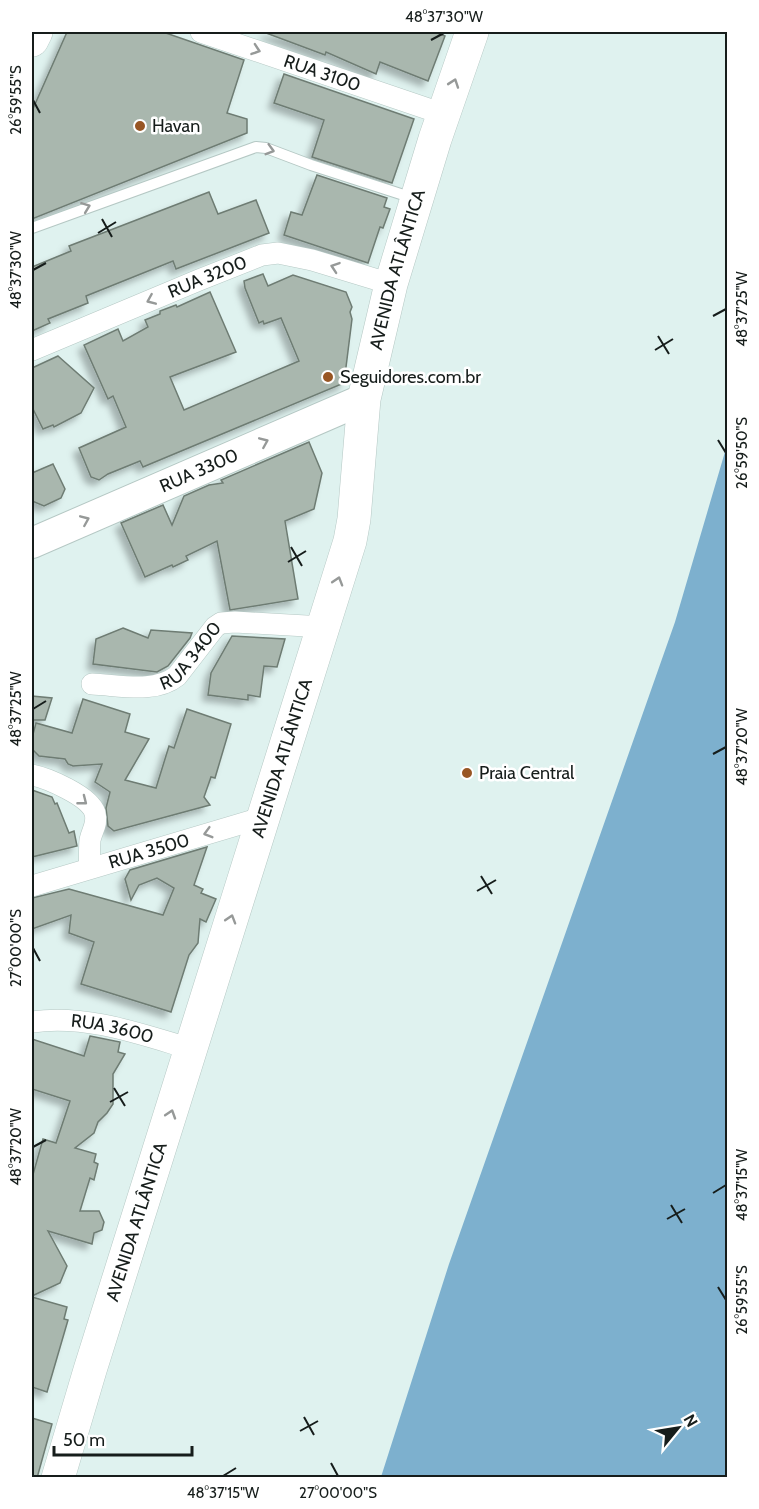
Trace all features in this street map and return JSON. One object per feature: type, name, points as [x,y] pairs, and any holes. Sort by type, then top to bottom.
[{"type":"main road","points":[[32,40],[36,32]]},
{"type":"main road","name":"AVENIDA ATLÂNTICA","points":[[58,1478],[93,1359],[350,541],[354,519],[364,399],[391,284],[443,114],[472,32]]},
{"type":"street","name":"RUA 3100","points":[[201,32],[443,114]]},
{"type":"street","name":"RUA 3200","points":[[32,350],[199,280],[262,255],[278,252],[391,284]]},
{"type":"street","name":"RUA 3300","points":[[32,543],[364,399]]},
{"type":"street","name":"RUA 3400","points":[[92,684],[158,687],[170,682],[215,627],[221,623],[324,627]]},
{"type":"street","points":[[32,775],[66,788],[87,802],[95,811],[96,825],[90,839],[89,868]]},
{"type":"street","name":"RUA 3500","points":[[32,886],[264,817]]},
{"type":"street","name":"RUA 3600","points":[[32,1022],[63,1019],[109,1026],[191,1049]]},
{"type":"lane","points":[[32,228],[256,147],[266,148],[416,199]]},
{"type":"water","points":[[727,445],[727,1477],[381,1477],[449,1264],[675,622]]},
{"type":"building","name":"Havan","points":[[67,32],[163,32],[244,60],[227,113],[247,119],[247,133],[32,219],[32,111]]},
{"type":"building","points":[[266,32],[434,32],[445,36],[428,81],[380,62],[376,74],[326,52],[325,55]]},
{"type":"building","points":[[284,74],[414,119],[392,183],[312,157],[324,120],[274,103]]},
{"type":"building","points":[[317,175],[387,198],[384,207],[390,209],[383,228],[380,227],[368,263],[284,235],[291,212],[302,215]]},
{"type":"building","points":[[209,192],[218,214],[256,200],[269,233],[176,269],[173,261],[86,296],[88,303],[48,319],[50,323],[32,331],[32,267],[71,251],[69,246]]},
{"type":"building","points":[[263,274],[268,286],[293,275],[346,292],[352,307],[350,312],[352,319],[344,383],[143,467],[140,461],[99,480],[91,477],[79,448],[126,427],[113,396],[108,399],[84,345],[118,329],[123,341],[148,327],[145,320],[160,314],[160,311],[176,305],[177,307],[210,292],[236,352],[170,377],[184,410],[299,361],[281,318],[264,324],[263,321],[259,323],[244,281]]},
{"type":"building","points":[[58,356],[94,388],[81,413],[54,427],[53,425],[43,429],[32,407],[32,368]]},
{"type":"building","points":[[309,442],[322,473],[314,509],[285,521],[298,599],[230,610],[217,541],[186,556],[188,560],[145,577],[121,523],[163,505],[172,525],[184,496],[209,485],[223,483],[221,480]]},
{"type":"building","points":[[53,464],[65,489],[61,498],[44,506],[32,501],[32,473]]},
{"type":"building","points":[[123,628],[148,638],[151,630],[192,633],[168,666],[157,672],[93,664],[96,639]]},
{"type":"building","points":[[232,636],[285,639],[277,667],[264,666],[260,697],[248,695],[248,700],[208,695],[211,673]]},
{"type":"building","points":[[32,696],[52,698],[45,720],[32,720]]},
{"type":"building","points":[[83,699],[130,714],[125,732],[149,739],[125,780],[156,788],[169,746],[174,748],[187,709],[231,724],[215,778],[211,777],[204,797],[210,805],[114,831],[108,826],[106,808],[110,792],[95,782],[102,764],[73,766],[65,759],[39,756],[32,749],[36,723],[72,733]]},
{"type":"building","points":[[32,790],[52,797],[55,804],[57,803],[69,833],[74,831],[77,846],[32,857]]},
{"type":"building","points":[[207,847],[194,885],[203,889],[201,893],[216,899],[206,922],[200,919],[198,943],[189,955],[171,1012],[81,984],[94,942],[69,933],[71,915],[32,929],[32,898],[69,889],[163,915],[174,888],[157,878],[139,885],[131,900],[125,879],[130,870]]},
{"type":"building","points":[[90,1036],[120,1042],[118,1052],[125,1054],[113,1074],[113,1104],[98,1122],[94,1133],[75,1148],[96,1154],[94,1162],[98,1164],[94,1180],[90,1178],[80,1211],[99,1211],[104,1222],[102,1230],[94,1233],[92,1244],[48,1231],[67,1266],[60,1283],[32,1296],[32,1178],[43,1139],[56,1143],[70,1101],[32,1089],[32,1039],[84,1056]]},
{"type":"building","points":[[32,1297],[67,1307],[64,1319],[68,1320],[47,1392],[32,1387]]},
{"type":"building","points":[[32,1418],[52,1424],[37,1478],[32,1478]]},
{"type":"place","name":"Havan","points":[[140,126]]},
{"type":"place","name":"Seguidores.com.br","points":[[328,377]]},
{"type":"place","name":"Praia Central","points":[[467,773]]}]
